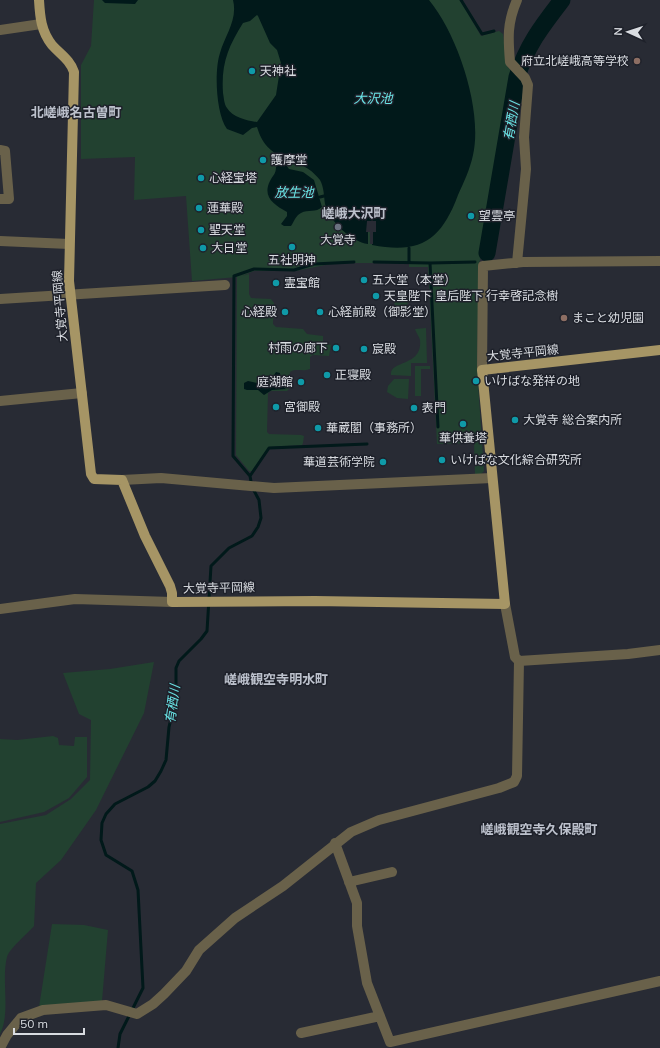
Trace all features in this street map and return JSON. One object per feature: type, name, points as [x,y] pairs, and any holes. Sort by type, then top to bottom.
[{"type":"main road","name":"大覚寺平岡線","points":[[39,0],[41,24],[53,46],[71,63],[74,72],[74,129],[69,244],[70,295],[91,474],[94,479],[122,480],[145,536],[170,586],[172,602],[322,601],[505,604],[482,370],[660,350]]},
{"type":"street","points":[[517,0],[510,16],[508,28],[510,62],[521,74],[528,85],[524,137],[526,169],[517,263]]},
{"type":"street","points":[[0,30],[41,24]]},
{"type":"street","points":[[0,150],[5,151],[9,199],[0,199]]},
{"type":"street","points":[[0,241],[69,244]]},
{"type":"street","points":[[482,370],[483,266],[517,263],[660,261]]},
{"type":"street","points":[[0,299],[225,285]]},
{"type":"street","points":[[0,402],[82,393]]},
{"type":"street","points":[[122,480],[161,478],[274,488],[492,478]]},
{"type":"street","points":[[0,609],[75,599],[172,602]]},
{"type":"street","points":[[0,1048],[7,1035],[21,1018],[43,1010],[106,1005],[137,1014],[153,1004],[164,994],[186,970],[199,950],[235,918],[284,886],[351,832],[379,820],[480,793],[514,782],[517,776],[519,661],[515,657],[505,604]]},
{"type":"street","points":[[519,661],[628,654],[660,650]]},
{"type":"street","points":[[336,843],[356,904],[357,926],[367,983],[390,1042],[660,981]]},
{"type":"street","points":[[349,882],[392,872]]},
{"type":"street","points":[[301,1033],[380,1016]]},
{"type":"green space","name":"大覚寺","points":[[94,0],[460,0],[481,36],[499,31],[503,34],[507,66],[514,74],[485,246],[479,263],[477,368],[484,471],[481,474],[475,474],[474,443],[437,444],[428,267],[409,267],[409,263],[335,263],[296,271],[254,271],[242,276],[249,274],[249,294],[251,298],[271,299],[274,303],[273,324],[276,327],[303,329],[307,334],[323,336],[323,342],[331,345],[329,356],[313,355],[310,357],[310,369],[295,370],[290,372],[289,389],[287,391],[271,391],[268,393],[267,432],[269,434],[304,436],[302,445],[269,447],[252,471],[249,471],[236,455],[237,277],[192,281],[186,196],[134,200],[135,157],[81,159],[81,65],[91,46]]},
{"type":"green space","points":[[401,297],[409,298],[410,300],[406,306],[398,307],[394,304],[395,301]]},
{"type":"green space","points":[[426,328],[427,363],[411,363],[411,376],[391,375],[392,370],[395,367],[412,359],[420,349],[420,340],[415,329]]},
{"type":"green space","points":[[415,366],[430,366],[430,369],[421,369],[421,396],[415,396]]},
{"type":"green space","points":[[394,379],[409,379],[408,399],[397,398],[387,392],[388,386]]},
{"type":"green space","points":[[154,662],[144,713],[96,810],[61,860],[36,883],[34,926],[8,954],[7,957],[5,966],[5,1016],[0,1034],[0,824],[46,815],[71,799],[90,780],[91,720],[79,714],[63,673],[110,669]]},
{"type":"green space","points":[[53,736],[58,738],[59,745],[74,746],[75,737],[87,737],[87,777],[69,798],[44,812],[0,822],[0,739],[17,740]]},
{"type":"green space","points":[[52,924],[84,925],[108,930],[102,1001],[39,1007]]},
{"type":"water","points":[[102,0],[138,0],[135,4],[105,3]]},
{"type":"water","name":"大沢池","points":[[233,0],[429,0],[440,15],[450,33],[466,74],[474,117],[475,137],[473,155],[467,175],[451,211],[436,233],[427,241],[416,245],[403,247],[372,245],[372,232],[368,232],[368,244],[355,239],[336,224],[327,211],[320,180],[312,172],[303,166],[277,154],[269,148],[262,140],[257,127],[252,128],[243,135],[227,129],[223,122],[218,103],[217,70],[222,46],[234,14]],"holes":[[[257,15],[270,43],[277,50],[281,63],[276,95],[257,122],[240,118],[229,111],[226,106],[223,93],[223,73],[224,64],[233,40],[243,23],[250,21]]]},
{"type":"water","name":"放生池","points":[[279,163],[286,165],[289,169],[303,172],[314,180],[322,207],[317,210],[306,211],[299,214],[291,226],[284,226],[281,224],[287,216],[287,212],[271,200],[267,192],[270,181]]},
{"type":"water","points":[[276,372],[280,373],[280,384],[286,389],[272,390],[264,395],[258,390],[244,389],[244,383],[248,381],[257,383],[262,377],[266,377],[269,386],[273,387],[274,375]]},
{"type":"pier","points":[[367,221],[376,221],[376,232],[373,232],[373,244],[370,244],[370,234],[369,244],[370,232],[366,232]]},
{"type":"waterway","points":[[461,0],[482,34],[494,31]]},
{"type":"waterway","name":"有栖川","points":[[487,253],[517,77],[530,45],[562,0]]},
{"type":"waterway","points":[[282,164],[283,158]]},
{"type":"waterway","points":[[320,197],[324,196]]},
{"type":"waterway","points":[[409,248],[409,262]]},
{"type":"waterway","points":[[250,476],[233,456],[234,276],[254,269],[294,270],[314,264],[354,262]]},
{"type":"waterway","points":[[374,262],[430,263]]},
{"type":"waterway","name":"有栖川","points":[[438,427],[430,263],[475,262]]},
{"type":"waterway","name":"有栖川","points":[[118,1048],[120,1034],[143,988],[138,890],[132,871],[106,855],[101,840],[102,823],[106,814],[115,804],[148,787],[155,781],[166,760],[169,727],[176,698],[176,668],[179,661],[207,631],[211,566],[229,548],[252,536],[258,527],[261,518],[259,500],[252,487],[250,476],[269,448],[367,444]]},
{"type":"place","name":"府立北嵯峨高等学校","points":[[637,61]]},
{"type":"place","name":"天神社","points":[[252,71]]},
{"type":"place","name":"護摩堂","points":[[263,160]]},
{"type":"place","name":"心経宝塔","points":[[201,178]]},
{"type":"place","name":"蓮華殿","points":[[199,208]]},
{"type":"place","name":"望雲亭","points":[[471,216]]},
{"type":"place","name":"大覚寺","points":[[338,227]]},
{"type":"place","name":"聖天堂","points":[[201,230]]},
{"type":"place","name":"五社明神","points":[[292,247]]},
{"type":"place","name":"大日堂","points":[[203,248]]},
{"type":"place","name":"五大堂（本堂）","points":[[364,280]]},
{"type":"place","name":"霊宝館","points":[[276,283]]},
{"type":"place","name":"天皇陛下 皇后陛下 行幸啓記念樹","points":[[376,296]]},
{"type":"place","name":"心経殿","points":[[285,312]]},
{"type":"place","name":"心経前殿（御影堂）","points":[[320,312]]},
{"type":"place","name":"まこと幼児園","points":[[564,318]]},
{"type":"place","name":"村雨の廊下","points":[[336,348]]},
{"type":"place","name":"宸殿","points":[[364,349]]},
{"type":"place","name":"正寝殿","points":[[327,375]]},
{"type":"place","name":"いけばな発祥の地","points":[[476,381]]},
{"type":"place","name":"庭湖館","points":[[301,382]]},
{"type":"place","name":"宮御殿","points":[[276,407]]},
{"type":"place","name":"表門","points":[[414,408]]},
{"type":"place","name":"大覚寺 総合案内所","points":[[515,420]]},
{"type":"place","name":"華供養塔","points":[[463,424]]},
{"type":"place","name":"華蔵閣（事務所）","points":[[318,428]]},
{"type":"place","name":"いけばな文化綜合研究所","points":[[442,460]]},
{"type":"place","name":"華道芸術学院","points":[[383,462]]},
{"type":"district","name":"北嵯峨名古曽町","points":[[76,112]]},
{"type":"district","name":"嵯峨大沢町","points":[[354,213]]},
{"type":"district","name":"嵯峨観空寺明水町","points":[[276,679]]},
{"type":"district","name":"嵯峨観空寺久保殿町","points":[[539,829]]}]
